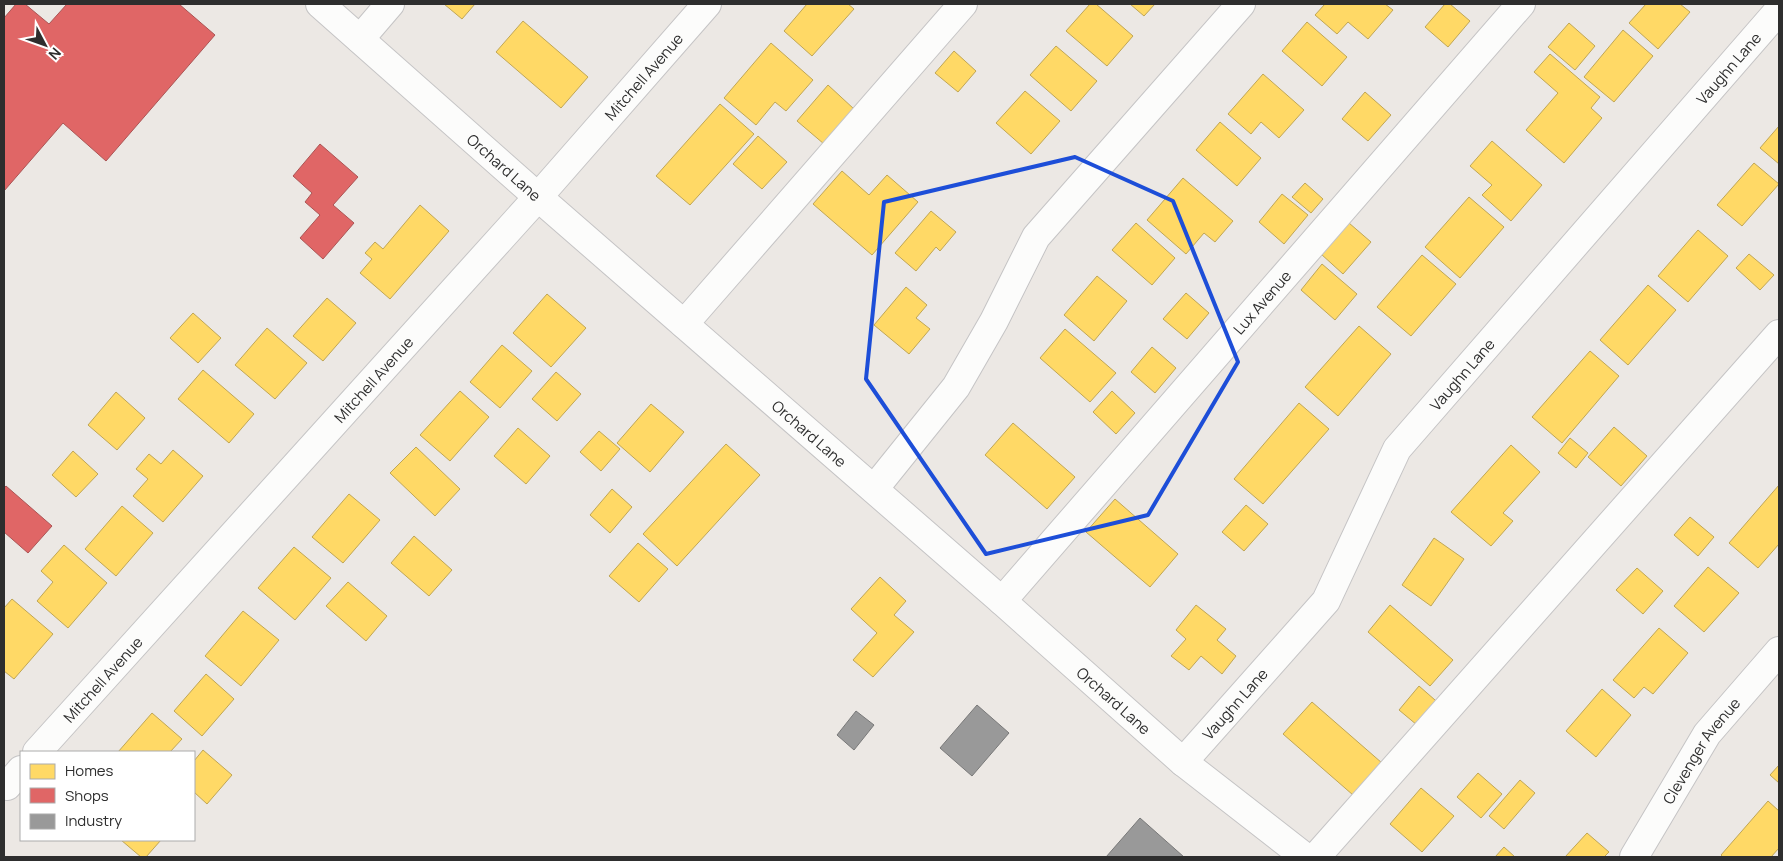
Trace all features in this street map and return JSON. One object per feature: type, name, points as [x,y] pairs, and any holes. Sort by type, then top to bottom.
[{"type":"street","name":"Orchard Lane","points":[[320,4],[538,197],[1002,601],[1183,762],[1304,857]]},
{"type":"street","points":[[360,39],[390,4]]},
{"type":"street","name":"Mitchell Avenue","points":[[38,751],[538,197],[707,4]]},
{"type":"street","points":[[684,324],[963,4]]},
{"type":"street","points":[[874,490],[956,387],[994,321],[1036,237],[1241,4]]},
{"type":"street","name":"Lux Avenue","points":[[1002,601],[1521,4]]},
{"type":"street","name":"Vaughn Lane","points":[[1183,762],[1326,601],[1397,449],[1779,10]]},
{"type":"street","points":[[1316,857],[1779,334]]},
{"type":"street","name":"Clevenger Avenue","points":[[1634,857],[1707,734],[1779,651]]},
{"type":"highlighted area","points":[[1075,157],[1173,201],[1238,362],[1148,515],[986,554],[866,379],[884,202]]},
{"type":"building: Homes","points":[[444,4],[475,4],[462,19]]},
{"type":"building: Homes","points":[[807,4],[848,4],[854,9],[812,56],[784,31]]},
{"type":"building: Homes","points":[[1090,4],[1096,4],[1133,36],[1107,66],[1066,31]]},
{"type":"building: Homes","points":[[1130,4],[1155,4],[1144,16]]},
{"type":"building: Homes","points":[[1325,4],[1385,4],[1393,10],[1368,39],[1348,22],[1337,34],[1315,15]]},
{"type":"building: Homes","points":[[1445,4],[1450,4],[1470,21],[1448,47],[1425,27]]},
{"type":"building: Homes","points":[[1646,4],[1680,4],[1690,12],[1658,49],[1629,23]]},
{"type":"building: Homes","points":[[523,21],[588,77],[561,108],[496,52]]},
{"type":"building: Homes","points":[[1307,22],[1347,57],[1322,86],[1282,51]]},
{"type":"building: Homes","points":[[1569,23],[1595,46],[1575,70],[1548,47]]},
{"type":"building: Homes","points":[[1623,30],[1653,56],[1614,102],[1584,77]]},
{"type":"building: Homes","points":[[771,43],[813,80],[786,111],[775,102],[756,125],[724,98]]},
{"type":"building: Homes","points":[[1056,46],[1097,81],[1071,111],[1030,75]]},
{"type":"building: Homes","points":[[954,51],[976,71],[958,92],[935,73]]},
{"type":"building: Homes","points":[[1550,54],[1600,97],[1591,108],[1602,118],[1564,163],[1526,130],[1558,93],[1534,72]]},
{"type":"building: Homes","points":[[1263,74],[1304,110],[1279,138],[1261,122],[1251,134],[1228,114]]},
{"type":"building: Homes","points":[[828,85],[854,109],[824,144],[797,121]]},
{"type":"building: Homes","points":[[1025,91],[1060,121],[1031,154],[996,123]]},
{"type":"building: Homes","points":[[1365,92],[1391,115],[1368,141],[1342,119]]},
{"type":"building: Homes","points":[[720,104],[754,134],[690,205],[656,176]]},
{"type":"building: Homes","points":[[1220,122],[1261,158],[1237,186],[1196,150]]},
{"type":"building: Homes","points":[[1779,126],[1779,164],[1760,148]]},
{"type":"building: Homes","points":[[758,136],[787,162],[762,189],[733,164]]},
{"type":"building: Homes","points":[[1492,141],[1542,185],[1511,221],[1482,195],[1492,185],[1470,166]]},
{"type":"building: Homes","points":[[1754,163],[1779,184],[1742,226],[1717,205]]},
{"type":"building: Homes","points":[[842,171],[869,195],[887,175],[918,202],[872,255],[813,204]]},
{"type":"building: Homes","points":[[1183,178],[1233,221],[1215,242],[1204,233],[1186,254],[1147,220]]},
{"type":"building: Homes","points":[[1305,183],[1323,199],[1311,213],[1292,197]]},
{"type":"building: Homes","points":[[1282,194],[1308,215],[1284,244],[1259,222]]},
{"type":"building: Homes","points":[[1469,197],[1504,227],[1460,278],[1425,247]]},
{"type":"building: Homes","points":[[420,205],[449,231],[390,299],[360,273],[372,259],[365,253],[375,242],[383,249]]},
{"type":"building: Homes","points":[[931,211],[956,232],[940,251],[936,247],[916,271],[895,253]]},
{"type":"building: Homes","points":[[1136,223],[1175,258],[1152,285],[1112,250]]},
{"type":"building: Homes","points":[[1349,223],[1371,242],[1343,274],[1321,254]]},
{"type":"building: Homes","points":[[1698,230],[1728,256],[1688,302],[1658,276]]},
{"type":"building: Homes","points":[[1749,254],[1774,275],[1760,290],[1736,268]]},
{"type":"building: Homes","points":[[1422,255],[1456,284],[1411,336],[1377,307]]},
{"type":"building: Homes","points":[[1322,264],[1357,294],[1335,320],[1301,290]]},
{"type":"building: Homes","points":[[1097,276],[1127,301],[1094,341],[1064,315]]},
{"type":"building: Homes","points":[[1648,285],[1676,310],[1628,365],[1600,340]]},
{"type":"building: Homes","points":[[906,287],[927,305],[916,318],[930,329],[909,354],[874,325]]},
{"type":"building: Homes","points":[[1186,293],[1209,313],[1187,339],[1163,319]]},
{"type":"building: Homes","points":[[547,294],[586,328],[551,367],[513,333]]},
{"type":"building: Homes","points":[[327,298],[356,323],[323,361],[293,336]]},
{"type":"building: Homes","points":[[193,313],[221,338],[198,363],[170,338]]},
{"type":"building: Homes","points":[[1359,326],[1391,354],[1338,416],[1305,387]]},
{"type":"building: Homes","points":[[267,328],[307,363],[275,399],[235,365]]},
{"type":"building: Homes","points":[[1065,329],[1116,373],[1090,402],[1040,358]]},
{"type":"building: Homes","points":[[502,345],[532,371],[500,408],[470,382]]},
{"type":"building: Homes","points":[[1152,347],[1176,368],[1155,393],[1131,372]]},
{"type":"building: Homes","points":[[1590,351],[1619,376],[1562,443],[1532,417]]},
{"type":"building: Homes","points":[[203,370],[254,414],[229,443],[178,399]]},
{"type":"building: Homes","points":[[556,372],[581,394],[557,421],[532,399]]},
{"type":"building: Homes","points":[[460,391],[489,417],[450,461],[420,435]]},
{"type":"building: Homes","points":[[1112,391],[1135,413],[1116,434],[1093,412]]},
{"type":"building: Homes","points":[[116,392],[145,418],[117,450],[88,425]]},
{"type":"building: Homes","points":[[1299,403],[1329,429],[1263,504],[1234,479]]},
{"type":"building: Homes","points":[[651,404],[684,432],[650,472],[617,443]]},
{"type":"building: Homes","points":[[1013,423],[1075,477],[1047,509],[985,455]]},
{"type":"building: Homes","points":[[1614,427],[1647,456],[1621,486],[1588,457]]},
{"type":"building: Homes","points":[[518,428],[550,456],[526,484],[494,456]]},
{"type":"building: Homes","points":[[599,431],[620,449],[601,471],[580,452]]},
{"type":"building: Homes","points":[[1570,438],[1588,453],[1576,468],[1558,453]]},
{"type":"building: Homes","points":[[726,444],[760,475],[677,566],[643,534]]},
{"type":"building: Homes","points":[[1511,445],[1540,472],[1503,513],[1513,521],[1491,546],[1451,512]]},
{"type":"building: Homes","points":[[416,447],[460,489],[435,516],[390,473]]},
{"type":"building: Homes","points":[[173,450],[203,476],[163,522],[133,496],[148,479],[136,469],[149,454],[161,464]]},
{"type":"building: Homes","points":[[73,451],[98,474],[76,497],[52,475]]},
{"type":"building: Homes","points":[[1779,485],[1779,544],[1758,568],[1729,543]]},
{"type":"building: Homes","points":[[612,489],[632,507],[610,533],[590,515]]},
{"type":"building: Homes","points":[[349,494],[380,520],[343,563],[312,537]]},
{"type":"building: Homes","points":[[1115,499],[1178,554],[1150,587],[1086,532]]},
{"type":"building: Homes","points":[[1246,505],[1268,524],[1244,551],[1222,532]]},
{"type":"building: Homes","points":[[122,506],[153,533],[116,576],[85,549]]},
{"type":"building: Homes","points":[[1690,517],[1714,537],[1698,556],[1674,535]]},
{"type":"building: Homes","points":[[414,536],[452,570],[429,596],[391,563]]},
{"type":"building: Homes","points":[[1434,538],[1464,559],[1431,606],[1402,585]]},
{"type":"building: Homes","points":[[638,543],[668,569],[639,602],[609,576]]},
{"type":"building: Homes","points":[[64,545],[107,583],[68,628],[37,601],[53,582],[41,571]]},
{"type":"building: Homes","points":[[294,547],[331,578],[295,620],[258,588]]},
{"type":"building: Homes","points":[[1708,567],[1739,593],[1704,632],[1674,606]]},
{"type":"building: Homes","points":[[1637,568],[1663,591],[1643,614],[1616,590]]},
{"type":"building: Homes","points":[[880,577],[906,601],[894,615],[914,632],[873,677],[853,660],[877,633],[851,609]]},
{"type":"building: Homes","points":[[348,582],[387,616],[366,641],[326,606]]},
{"type":"building: Homes","points":[[12,599],[53,634],[14,679],[4,671],[4,608]]},
{"type":"building: Homes","points":[[1196,605],[1226,629],[1217,640],[1236,656],[1222,674],[1201,656],[1189,670],[1171,656],[1186,639],[1176,630]]},
{"type":"building: Homes","points":[[1390,605],[1453,660],[1430,686],[1368,632]]},
{"type":"building: Homes","points":[[243,611],[279,640],[241,686],[205,656]]},
{"type":"building: Homes","points":[[1659,628],[1688,653],[1653,694],[1644,687],[1634,698],[1613,680]]},
{"type":"building: Homes","points":[[206,674],[234,699],[202,736],[174,711]]},
{"type":"building: Homes","points":[[1419,686],[1443,707],[1423,730],[1399,710]]},
{"type":"building: Homes","points":[[1602,689],[1631,715],[1596,757],[1566,731]]},
{"type":"building: Homes","points":[[1312,702],[1382,763],[1353,795],[1283,734]]},
{"type":"building: Homes","points":[[152,713],[182,739],[171,751],[119,751]]},
{"type":"building: Homes","points":[[203,750],[232,775],[207,804],[195,793],[195,760]]},
{"type":"building: Homes","points":[[1779,765],[1779,783],[1770,775]]},
{"type":"building: Homes","points":[[1478,773],[1502,794],[1481,818],[1457,797]]},
{"type":"building: Homes","points":[[1520,780],[1535,793],[1504,829],[1489,816]]},
{"type":"building: Homes","points":[[1421,788],[1454,816],[1422,852],[1390,824]]},
{"type":"building: Homes","points":[[1768,801],[1779,811],[1779,848],[1771,857],[1723,857],[1721,855]]},
{"type":"building: Homes","points":[[1587,833],[1609,852],[1604,857],[1565,857]]},
{"type":"building: Homes","points":[[122,841],[160,841],[146,857],[141,857]]},
{"type":"building: Homes","points":[[1504,847],[1515,857],[1495,857]]},
{"type":"building: Shops","points":[[16,4],[25,4],[49,24],[67,4],[179,4],[215,35],[106,161],[63,123],[4,191],[4,18]]},
{"type":"building: Shops","points":[[320,144],[358,177],[333,205],[354,223],[323,259],[300,238],[320,215],[305,202],[312,193],[293,176]]},
{"type":"building: Shops","points":[[6,486],[52,526],[28,553],[4,532],[4,488]]},
{"type":"building: Industry","points":[[977,705],[1009,733],[972,776],[940,748]]},
{"type":"building: Industry","points":[[856,711],[874,725],[854,750],[837,735]]},
{"type":"building: Industry","points":[[1140,818],[1184,857],[1106,857]]}]
